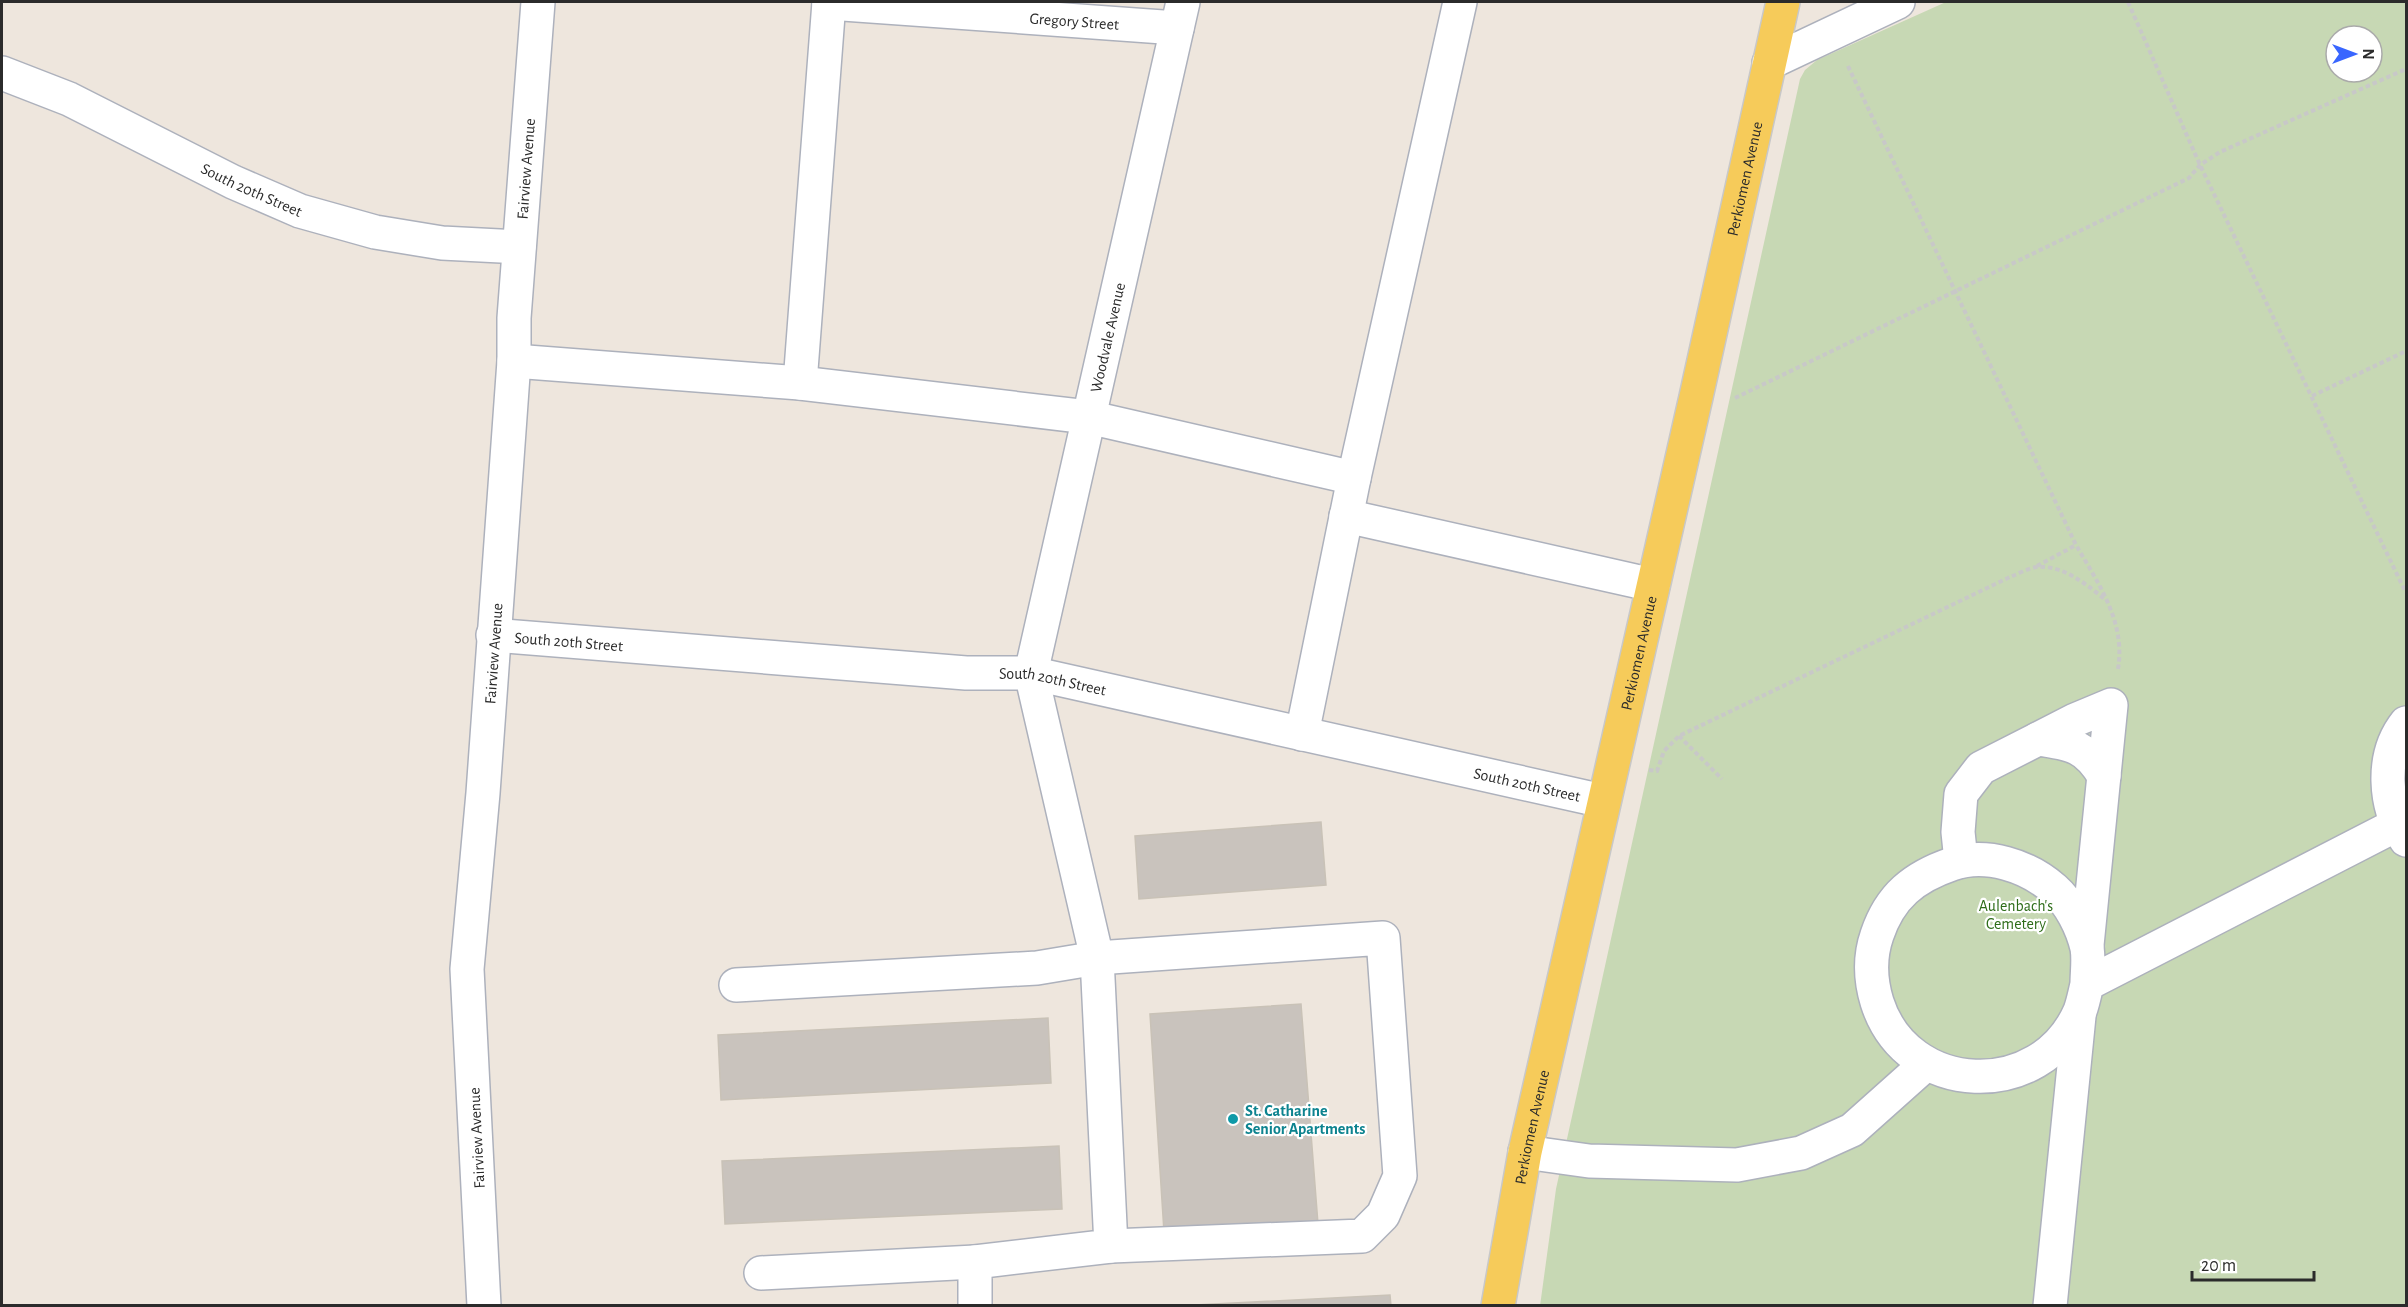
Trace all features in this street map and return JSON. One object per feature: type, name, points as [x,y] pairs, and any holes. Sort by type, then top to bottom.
[{"type":"main road","name":"Perkiomen Avenue","points":[[1498,1305],[1525,1152],[1783,2]]},
{"type":"street","name":"Fairview Avenue","points":[[484,1305],[467,969],[483,793],[514,361],[514,318],[538,2]]},
{"type":"street","points":[[800,382],[829,2]]},
{"type":"street","name":"Gregory Street","points":[[829,2],[1180,15]]},
{"type":"street","points":[[1302,734],[1354,478],[1460,2]]},
{"type":"street","points":[[1769,63],[1898,2]]},
{"type":"street","name":"Woodvale Avenue","points":[[1031,673],[1180,15]]},
{"type":"street","name":"South 20th Street","points":[[2,73],[69,99],[233,182],[300,211],[375,232],[442,243],[519,247]]},
{"type":"street","points":[[514,361],[800,382],[1088,417],[1354,478]]},
{"type":"street","points":[[1347,516],[1653,585]]},
{"type":"street","name":"South 20th Street","points":[[493,635],[966,673],[1031,673],[1603,801]]},
{"type":"street","points":[[1031,673],[1097,958],[1111,1246]]},
{"type":"street","points":[[1960,861],[1958,832],[1961,794],[1981,768],[2075,720],[2111,705],[2050,1305]]},
{"type":"street","points":[[2087,949],[2076,917],[2055,890],[2027,871],[1995,860],[1960,861],[1929,872],[1902,891],[1882,918],[1872,950],[1871,983],[1881,1016],[1899,1044],[1926,1064],[1960,1076],[1997,1076],[2031,1065],[2060,1042],[2083,998],[2401,832],[2388,793],[2390,760],[2406,723]]},
{"type":"street","points":[[2038,739],[2063,742],[2079,749],[2093,757],[2104,776]]},
{"type":"street","points":[[736,985],[1037,968],[1097,958],[1383,939],[1400,1176],[1383,1215],[1362,1236],[1111,1246],[975,1262],[761,1273]]},
{"type":"street","points":[[1525,1152],[1589,1161],[1737,1165],[1801,1153],[1852,1131],[1926,1064]]},
{"type":"street","points":[[975,1262],[975,1305]]},
{"type":"path","points":[[2128,2],[2200,165],[2406,593]]},
{"type":"path","points":[[1847,63],[2076,545],[2110,603],[2117,631],[2119,664],[2111,705]]},
{"type":"path","points":[[1696,397],[1726,400],[1739,397],[2188,178],[2200,165],[2220,152],[2406,69]]},
{"type":"path","points":[[2312,396],[2406,351]]},
{"type":"path","points":[[1612,762],[1657,771],[1664,751],[1679,736],[2010,577],[2036,567],[2076,545]]},
{"type":"path","points":[[2036,567],[2061,570],[2087,584],[2110,603]]},
{"type":"path","points":[[1679,736],[1722,779]]},
{"type":"green space","name":"Aulenbach's Cemetery","points":[[1946,2],[2406,2],[2406,1305],[1540,1306],[1556,1189],[1800,79],[1805,70],[1817,60]]},
{"type":"building","points":[[1321,822],[1326,885],[1139,899],[1135,836]]},
{"type":"building","name":"St. Catharine Senior Apartments","points":[[1301,1004],[1318,1224],[1164,1232],[1150,1014]]},
{"type":"building","points":[[1048,1018],[1051,1083],[721,1100],[718,1035]]},
{"type":"building","points":[[1059,1146],[1062,1209],[725,1224],[722,1161]]},
{"type":"building","points":[[1390,1295],[1391,1306],[1175,1306]]},
{"type":"place","name":"St. Catharine Senior Apartments","points":[[1233,1119]]}]
